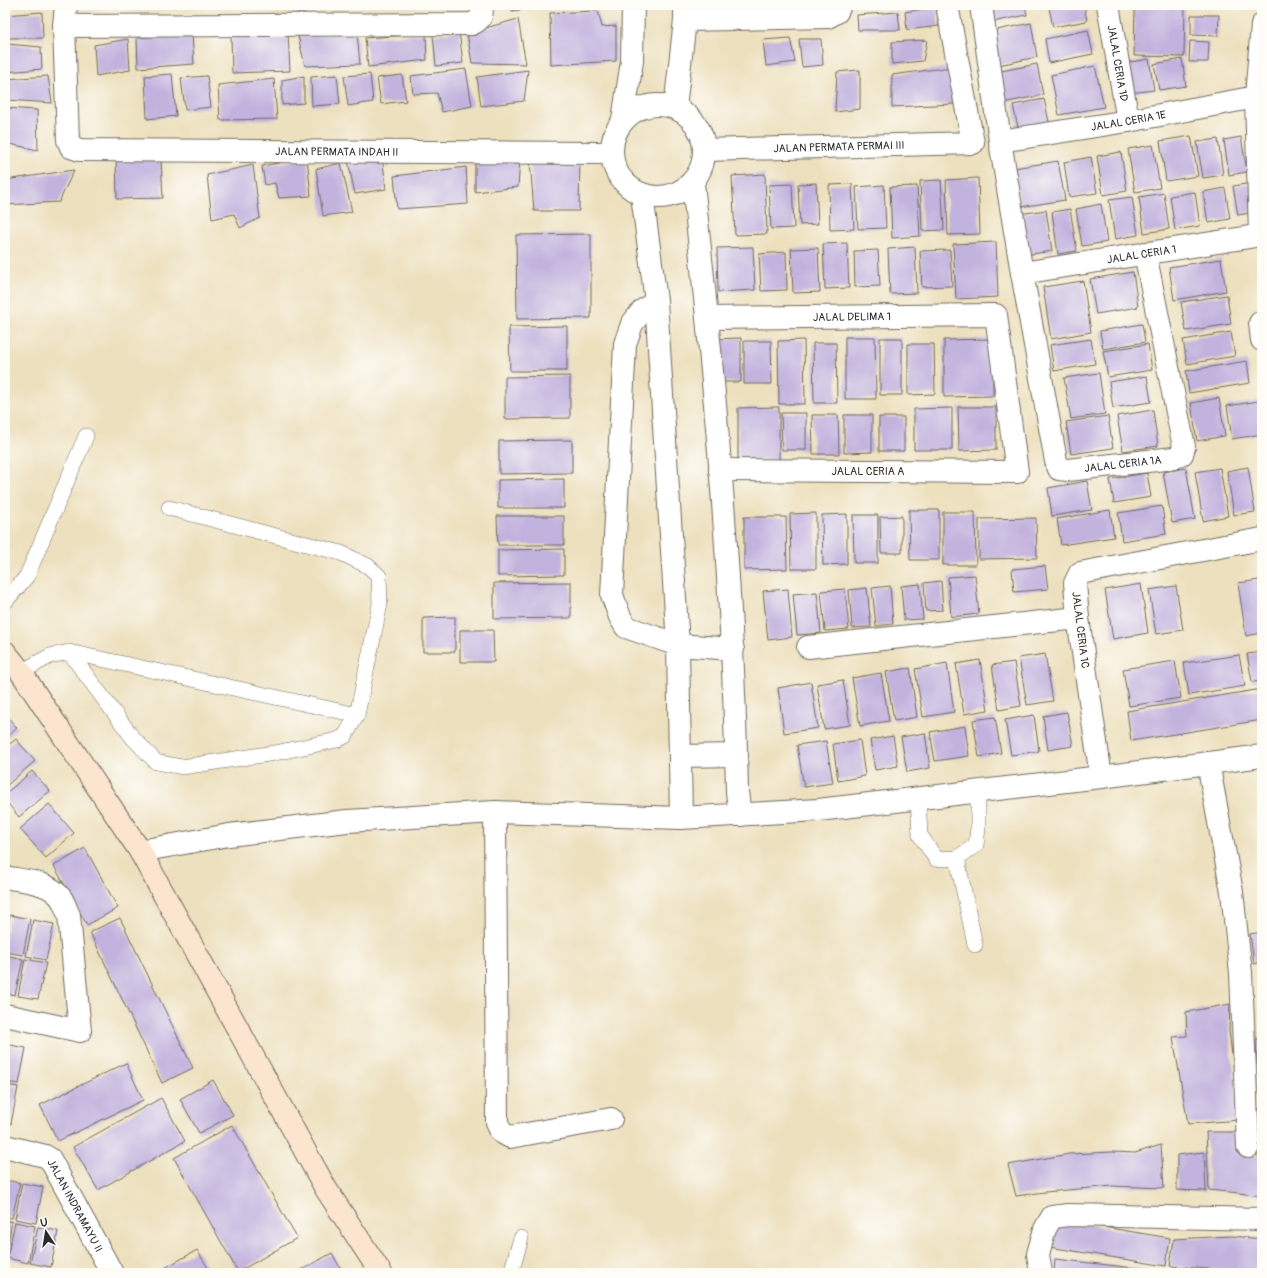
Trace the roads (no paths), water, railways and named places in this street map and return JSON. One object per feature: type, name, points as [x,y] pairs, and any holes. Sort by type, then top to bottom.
[{"type":"street","points":[[65,16],[472,24],[478,21],[482,16],[482,5]]},
{"type":"street","points":[[623,120],[639,110],[657,105],[675,108],[692,117],[701,132],[705,150],[702,168],[693,183],[678,194],[660,198],[642,195],[626,184],[616,171],[611,153],[615,135],[623,120],[632,61],[633,5]]},
{"type":"street","points":[[675,108],[685,12],[828,17],[837,12],[840,5]]},
{"type":"street","name":"JALAN PERMATA PERMAI III","points":[[705,150],[973,143],[947,5]]},
{"type":"street","points":[[981,5],[1000,141],[1022,273]]},
{"type":"street","name":"JALAL CERIA 1D","points":[[1108,5],[1128,121]]},
{"type":"street","name":"JALAN PERMATA INDAH II","points":[[65,16],[68,140],[71,147],[80,150],[611,153]]},
{"type":"street","points":[[1261,235],[1256,97],[1262,25]]},
{"type":"street","name":"JALAL CERIA 1E","points":[[1000,141],[1128,121],[1256,97]]},
{"type":"street","points":[[693,183],[708,318],[720,470],[733,649],[740,815]]},
{"type":"street","points":[[642,195],[656,302],[678,645],[681,818]]},
{"type":"street","name":"JALAL CERIA 1","points":[[1022,273],[1261,235]]},
{"type":"street","name":"JALAL CERIA 1A","points":[[1022,273],[1056,462],[1059,470],[1174,458],[1182,454],[1184,447],[1145,253]]},
{"type":"street","points":[[656,302],[642,310],[632,324],[625,344],[612,595],[620,617],[626,627],[678,645],[733,649]]},
{"type":"street","name":"JALAL DELIMA 1","points":[[708,318],[996,315],[1017,472]]},
{"type":"street","name":"JALAL CERIA A","points":[[720,470],[1017,472]]},
{"type":"street","name":"JALAL CERIA 1C","points":[[1101,777],[1078,618],[1075,583],[1080,572],[1262,539]]},
{"type":"street","points":[[808,647],[1078,618]]},
{"type":"street","points":[[5,652],[21,672],[140,851],[326,1189],[381,1273]]},
{"type":"street","points":[[680,756],[737,755]]},
{"type":"street","points":[[140,851],[230,835],[347,821],[495,812],[681,818],[818,810],[1101,777],[1262,756]]},
{"type":"street","points":[[1208,763],[1232,892],[1239,958],[1248,1147]]},
{"type":"street","points":[[495,812],[497,1122],[501,1132],[510,1138],[611,1119]]},
{"type":"street","points":[[5,877],[43,885],[53,890],[61,898],[69,915],[80,1031],[5,1015]]},
{"type":"street","name":"JALAN INDRAMAYU II","points":[[5,1146],[45,1156],[50,1159],[112,1273]]},
{"type":"street","points":[[1041,1273],[1038,1254],[1046,1229],[1052,1217],[1068,1215],[1262,1219]]},
{"type":"lane","points":[[5,602],[27,576],[86,436]]},
{"type":"lane","points":[[69,652],[134,738],[156,762],[182,767],[275,753],[337,740],[345,736],[357,715],[380,604],[379,576],[368,566],[340,553],[170,508]]},
{"type":"lane","points":[[21,672],[50,656],[69,652],[357,715]]},
{"type":"lane","points":[[918,798],[920,835],[936,859],[957,858],[976,845],[978,828],[978,791]]},
{"type":"lane","points":[[957,858],[976,945]]},
{"type":"lane","points":[[511,1273],[521,1238]]}]
